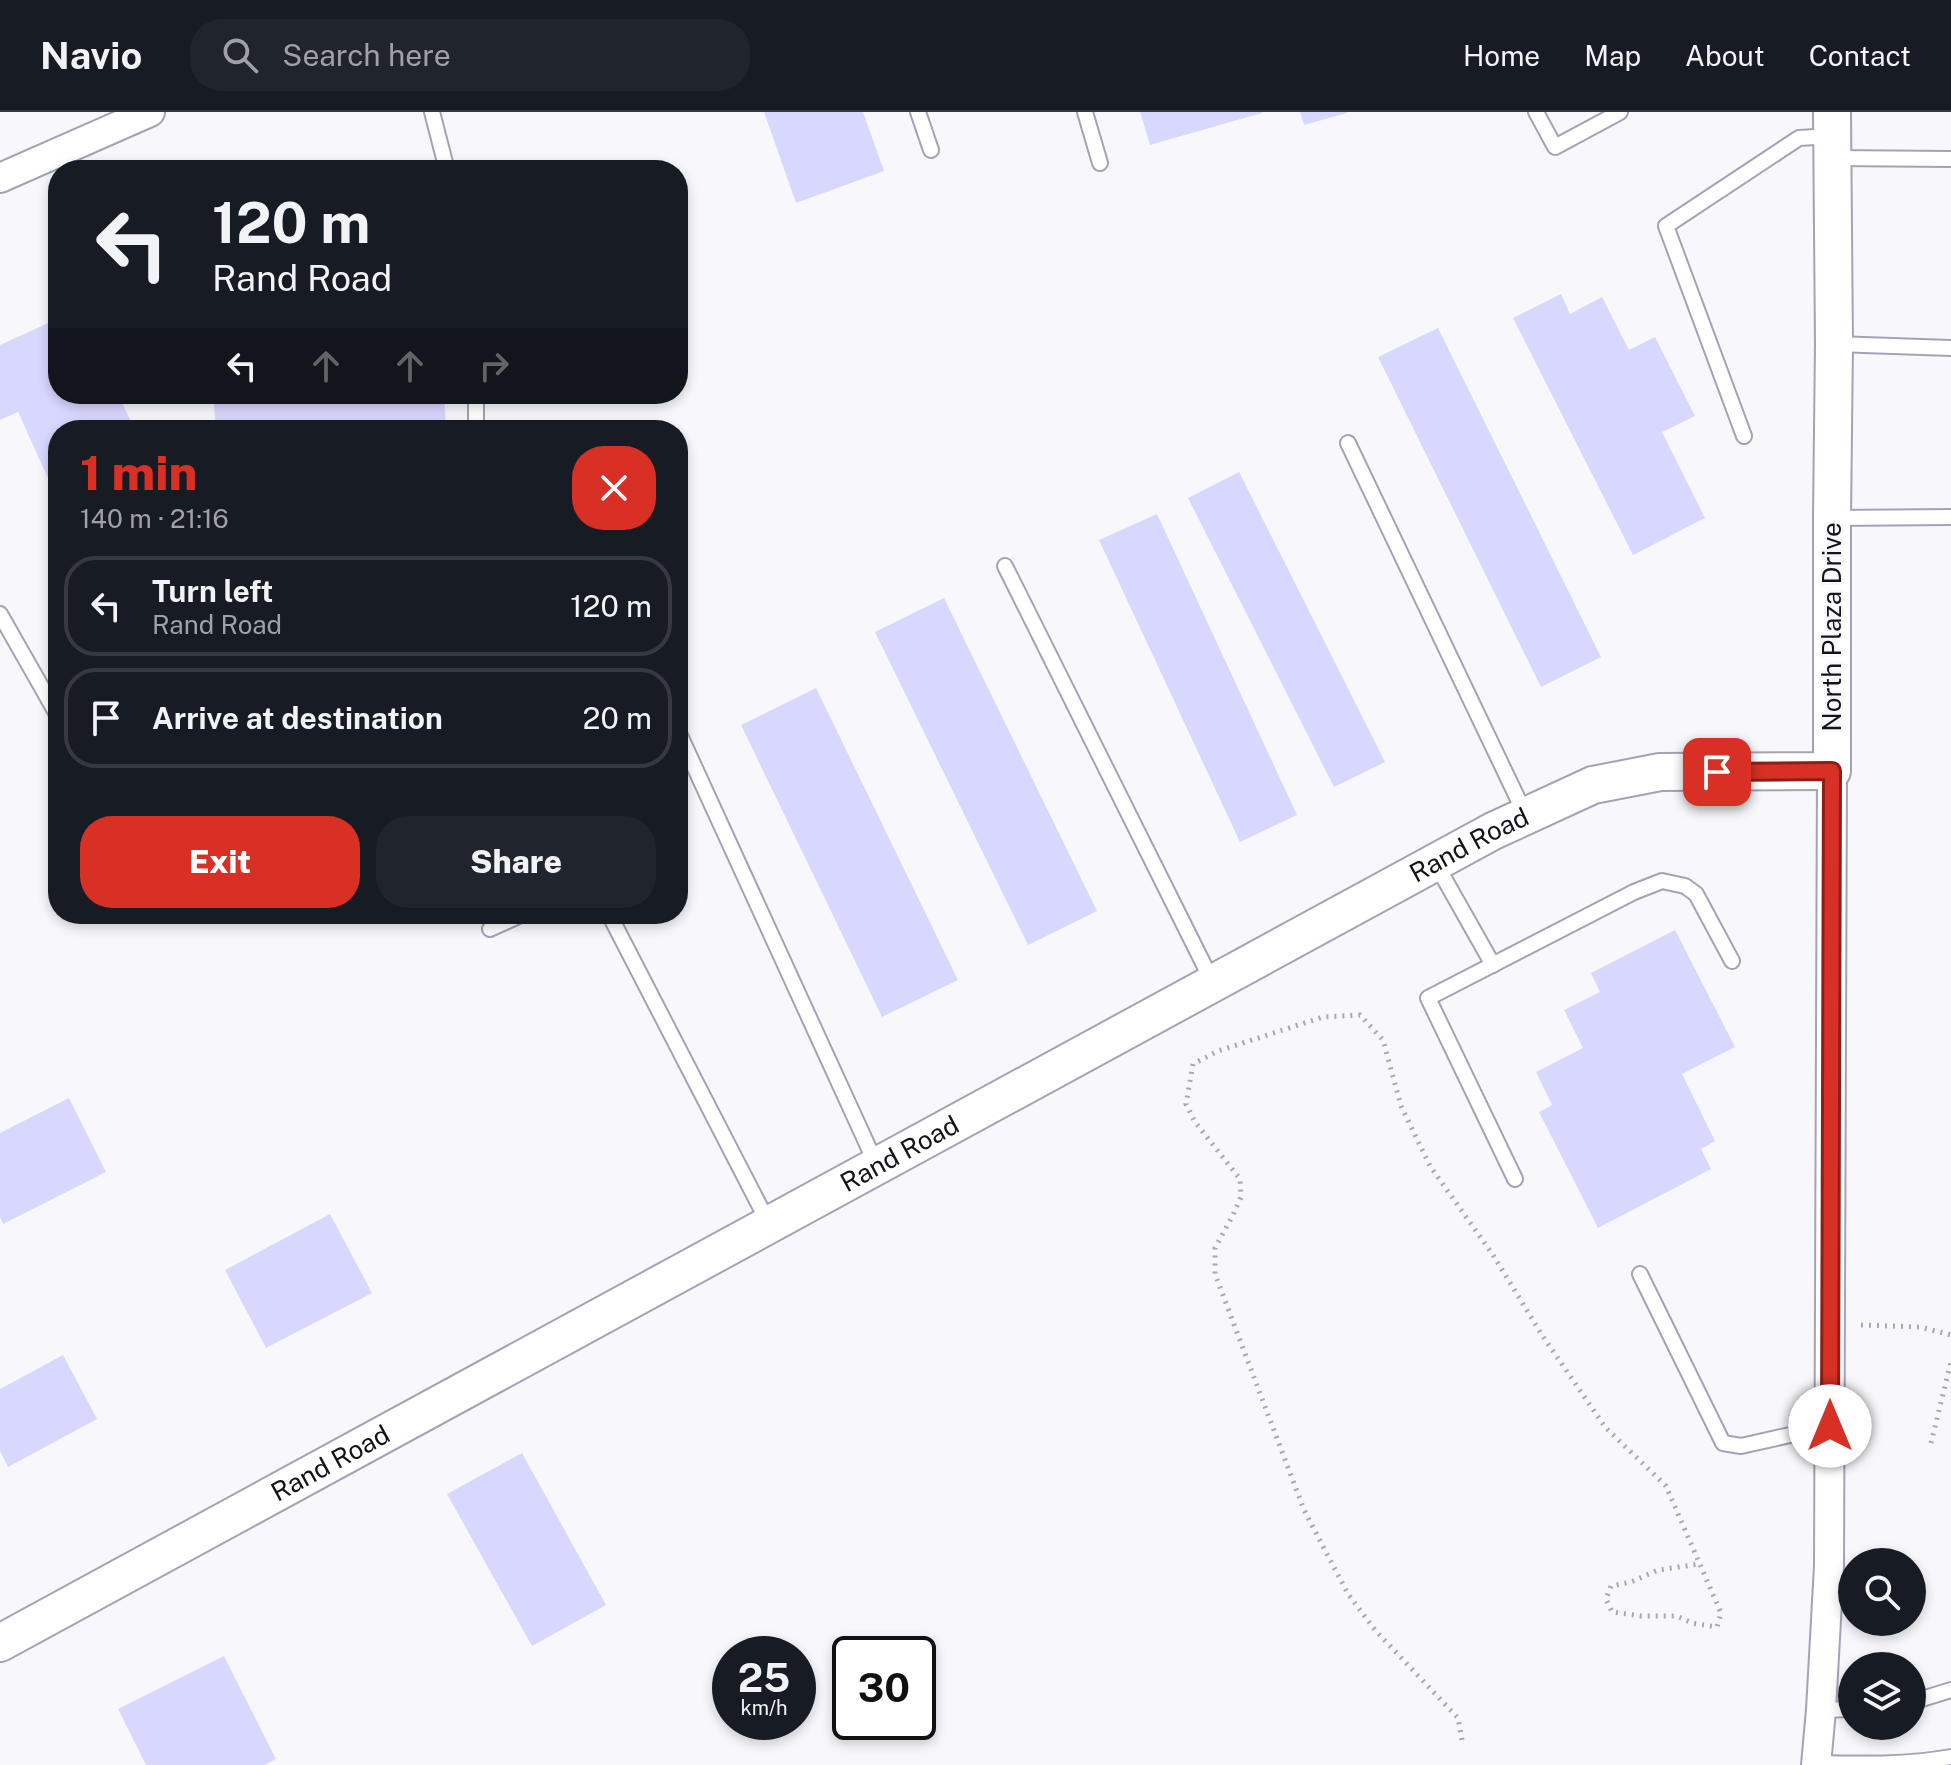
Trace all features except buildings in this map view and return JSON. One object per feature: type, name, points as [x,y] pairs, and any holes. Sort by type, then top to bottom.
[{"type":"street","points":[[0,178],[150,112]]},
{"type":"street","name":"North Plaza Drive","points":[[1816,1764],[1829,1566],[1834,344],[1832,135]]},
{"type":"street","name":"Rand Road","points":[[0,1643],[1493,831],[1593,785],[1660,772],[1832,771]]},
{"type":"lane","points":[[432,112],[444,160]]},
{"type":"lane","points":[[918,112],[931,150]]},
{"type":"lane","points":[[1085,112],[1100,163]]},
{"type":"lane","points":[[1536,112],[1555,147],[1620,112]]},
{"type":"lane","points":[[1744,436],[1666,226],[1799,138],[1832,135],[1951,159]]},
{"type":"lane","points":[[1834,344],[1951,348]]},
{"type":"lane","points":[[1348,443],[1526,816]]},
{"type":"lane","points":[[1832,518],[1951,517]]},
{"type":"lane","points":[[1005,566],[1214,983]]},
{"type":"lane","points":[[0,614],[48,698]]},
{"type":"lane","points":[[688,753],[877,1166]]},
{"type":"lane","points":[[1435,862],[1493,965]]},
{"type":"lane","points":[[1515,1179],[1428,998],[1634,892],[1662,881],[1685,886],[1696,894],[1732,961]]},
{"type":"lane","points":[[490,929],[501,924]]},
{"type":"lane","points":[[614,924],[769,1225]]},
{"type":"lane","points":[[1640,1274],[1723,1443],[1741,1446],[1830,1426]]},
{"type":"lane","points":[[1926,1698],[1951,1690]]},
{"type":"lane","points":[[1821,1710],[1838,1709]]},
{"type":"lane","points":[[1816,1764],[1874,1764],[1951,1757]]},
{"type":"path","points":[[1462,1740],[1458,1718],[1375,1630],[1348,1594],[1304,1510],[1215,1274],[1215,1248],[1241,1197],[1240,1179],[1195,1122],[1186,1104],[1193,1064],[1218,1051],[1323,1017],[1360,1015],[1383,1040],[1401,1106],[1430,1166],[1493,1255],[1542,1335],[1605,1427],[1666,1486],[1721,1613],[1717,1627],[1692,1623],[1677,1616],[1612,1612],[1606,1599],[1611,1586],[1631,1582],[1658,1570],[1699,1564]]},
{"type":"path","points":[[1830,1325],[1920,1327],[1951,1335]]},
{"type":"path","points":[[1931,1443],[1951,1362]]},
{"type":"route","points":[[1717,772],[1832,771],[1830,1426]]}]
